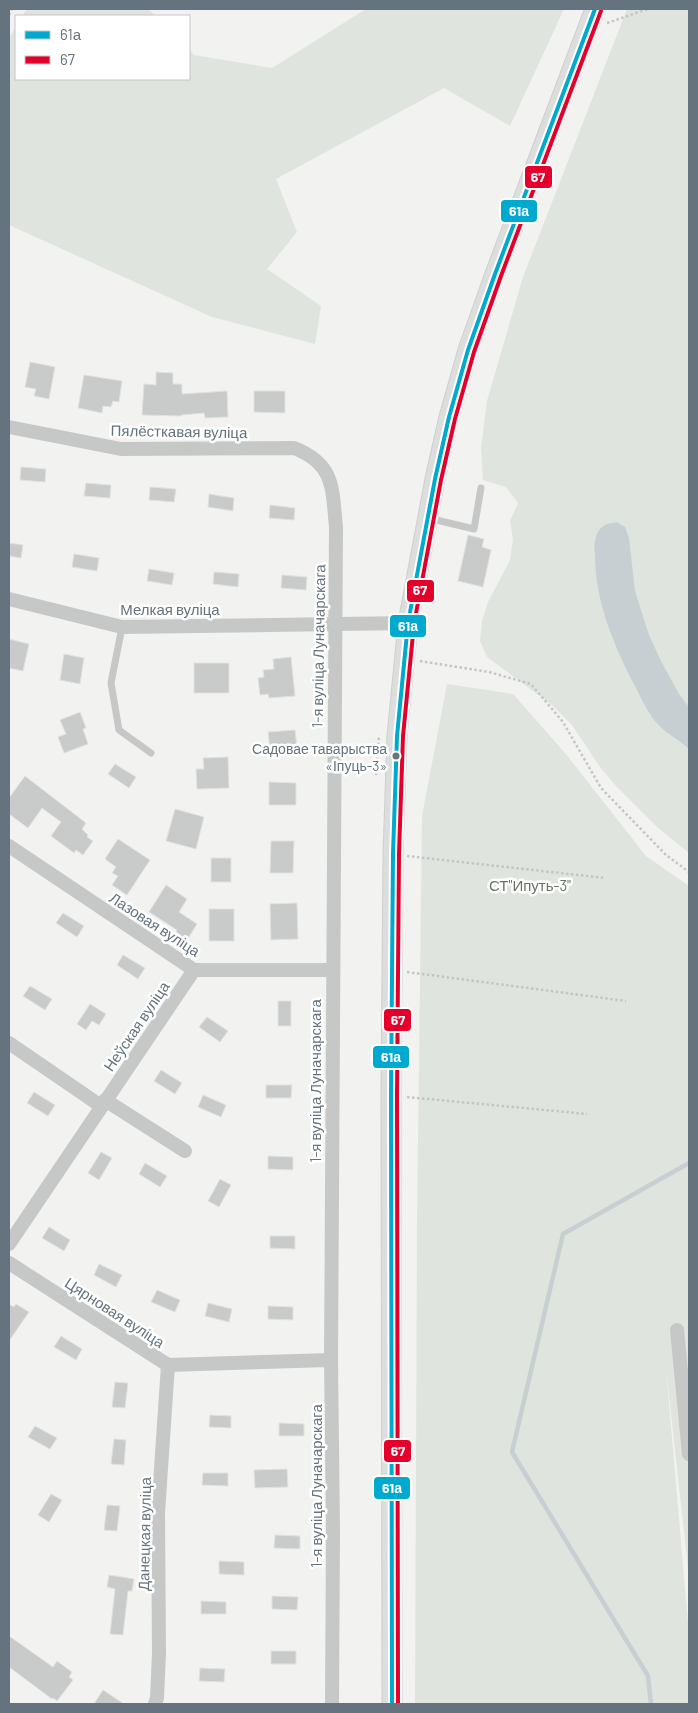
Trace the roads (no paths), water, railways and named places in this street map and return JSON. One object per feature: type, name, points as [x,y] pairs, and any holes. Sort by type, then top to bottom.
[{"type":"street","points":[[392,1704],[391,1095],[393,854],[396,756],[408,623],[449,417],[468,350],[595,9]]},
{"type":"street","name":"Пялёсткавая вуліца","points":[[9,427],[121,449],[294,448],[318,461]]},
{"type":"street","name":"1-я вуліца Луначарскага","points":[[318,461],[328,474],[336,527],[332,970],[332,1704]]},
{"type":"street","name":"Мелкая вуліца","points":[[9,598],[122,627],[408,623]]},
{"type":"street","name":"Лазовая вуліца","points":[[9,846],[194,970],[332,970]]},
{"type":"street","name":"Неўская вуліца","points":[[9,1244],[194,970]]},
{"type":"street","points":[[9,1043],[103,1103],[185,1151]]},
{"type":"street","name":"Цярновая вуліца","points":[[9,1263],[168,1365],[331,1360]]},
{"type":"street","points":[[677,1330],[689,1454]]},
{"type":"street","name":"Данецкая вуліца","points":[[155,1704],[160,1653],[158,1512],[168,1365]]},
{"type":"lane","points":[[428,518],[474,529],[481,488]]},
{"type":"lane","points":[[122,627],[111,683],[119,730],[151,753]]},
{"type":"waterway","points":[[651,1704],[648,1676],[512,1452],[563,1234],[689,1163]]},
{"type":"place","name":"Садовае таварыства «Іпуць-3»","points":[[396,756]]},
{"type":"park label","name":"СТ\"Ипуть-3\"","points":[[530,885]]}]
